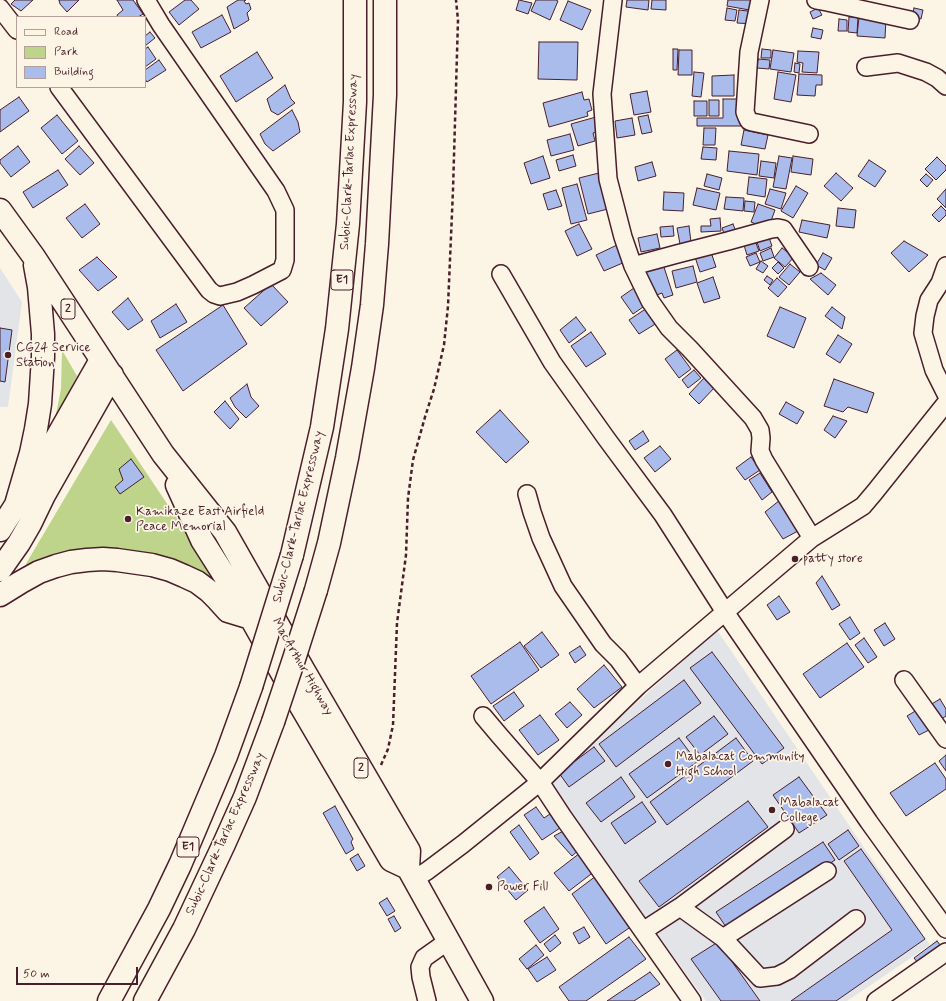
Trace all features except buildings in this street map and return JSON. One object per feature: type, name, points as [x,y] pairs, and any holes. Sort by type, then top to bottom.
[{"type":"highway","name":"Subic-Clark-Tarlac Expressway","points":[[109,1001],[152,922],[180,865],[226,756],[251,687],[292,555],[322,427],[337,329],[348,224],[355,109],[355,0]]},
{"type":"highway","name":"Subic-Clark-Tarlac Expressway","points":[[146,1001],[184,929],[245,797],[273,722],[294,659],[316,590],[328,543],[349,451],[364,368],[372,305],[378,244],[385,95],[385,0]]},
{"type":"highway","name":"MacArthur Highway","points":[[0,210],[34,257],[163,454],[225,532],[409,851],[411,873],[482,1001]]},
{"type":"highway","points":[[15,508],[31,453],[40,404],[43,357],[39,287],[34,257]]},
{"type":"highway","points":[[0,530],[40,467],[107,368]]},
{"type":"highway","points":[[0,570],[30,524],[107,368]]},
{"type":"highway","name":"MacArthur Highway","points":[[163,454],[202,540],[251,618],[391,860],[411,873]]},
{"type":"highway","points":[[0,595],[39,572],[56,566],[88,560],[117,560],[152,565],[184,576],[197,582],[209,591],[228,611],[251,618]]},
{"type":"street","points":[[61,88],[209,290],[220,296],[237,292],[282,270],[285,260],[285,210],[276,191],[161,25],[146,0]]},
{"type":"street","points":[[613,0],[602,94],[608,179],[632,266],[650,301],[669,328],[753,418],[760,430],[760,451],[764,460],[812,538]]},
{"type":"street","points":[[760,0],[749,52],[745,112],[749,120],[752,122],[809,134]]},
{"type":"street","points":[[816,0],[910,20]]},
{"type":"street","points":[[0,8],[16,29]]},
{"type":"street","points":[[866,67],[898,63],[926,72],[937,78],[946,86]]},
{"type":"street","points":[[632,266],[778,228],[783,229],[809,267]]},
{"type":"street","points":[[946,266],[940,283],[929,300],[923,333],[934,370],[946,394]]},
{"type":"street","points":[[501,274],[552,362],[663,515],[725,612],[869,822],[946,929]]},
{"type":"street","points":[[411,873],[427,871],[540,782],[638,686],[812,538],[863,506],[946,403]]},
{"type":"street","points":[[527,494],[541,538],[563,586],[603,644],[618,659],[638,686]]},
{"type":"street","points":[[904,680],[946,739]]},
{"type":"street","points":[[484,716],[494,730],[540,782],[692,1001]]},
{"type":"street","points":[[643,931],[680,907],[785,829]]},
{"type":"street","points":[[723,938],[827,871]]},
{"type":"street","points":[[680,907],[723,938],[736,950],[760,978],[777,976],[789,970],[856,919]]},
{"type":"street","points":[[427,1001],[420,966],[424,958],[448,941]]},
{"type":"street","points":[[876,1001],[946,952]]},
{"type":"path","points":[[368,780],[379,770],[388,749],[393,725],[397,623],[406,555],[408,498],[414,460],[434,389],[444,345],[448,306],[453,190],[458,20],[456,0]]},
{"type":"shaded area","name":"CG24 Service Station","points":[[0,268],[22,302],[8,407],[0,407]]},
{"type":"shaded area","name":"Mabalacat College","points":[[717,630],[930,945],[847,1001],[706,1001],[547,784]]},
{"type":"green space","points":[[62,350],[77,376],[54,424],[61,389]]},
{"type":"green space","points":[[111,420],[176,517],[218,584],[180,564],[21,575],[27,562]]},
{"type":"place","name":"CG24 Service Station","points":[[8,355]]},
{"type":"place","name":"Kamikaze East Airfield Peace Memorial","points":[[128,519]]},
{"type":"place","name":"patty store","points":[[795,559]]},
{"type":"place","name":"Mabalacat Community High School","points":[[668,764]]},
{"type":"place","name":"Mabalacat College","points":[[772,810]]},
{"type":"place","name":"Power Fill","points":[[489,887]]}]
